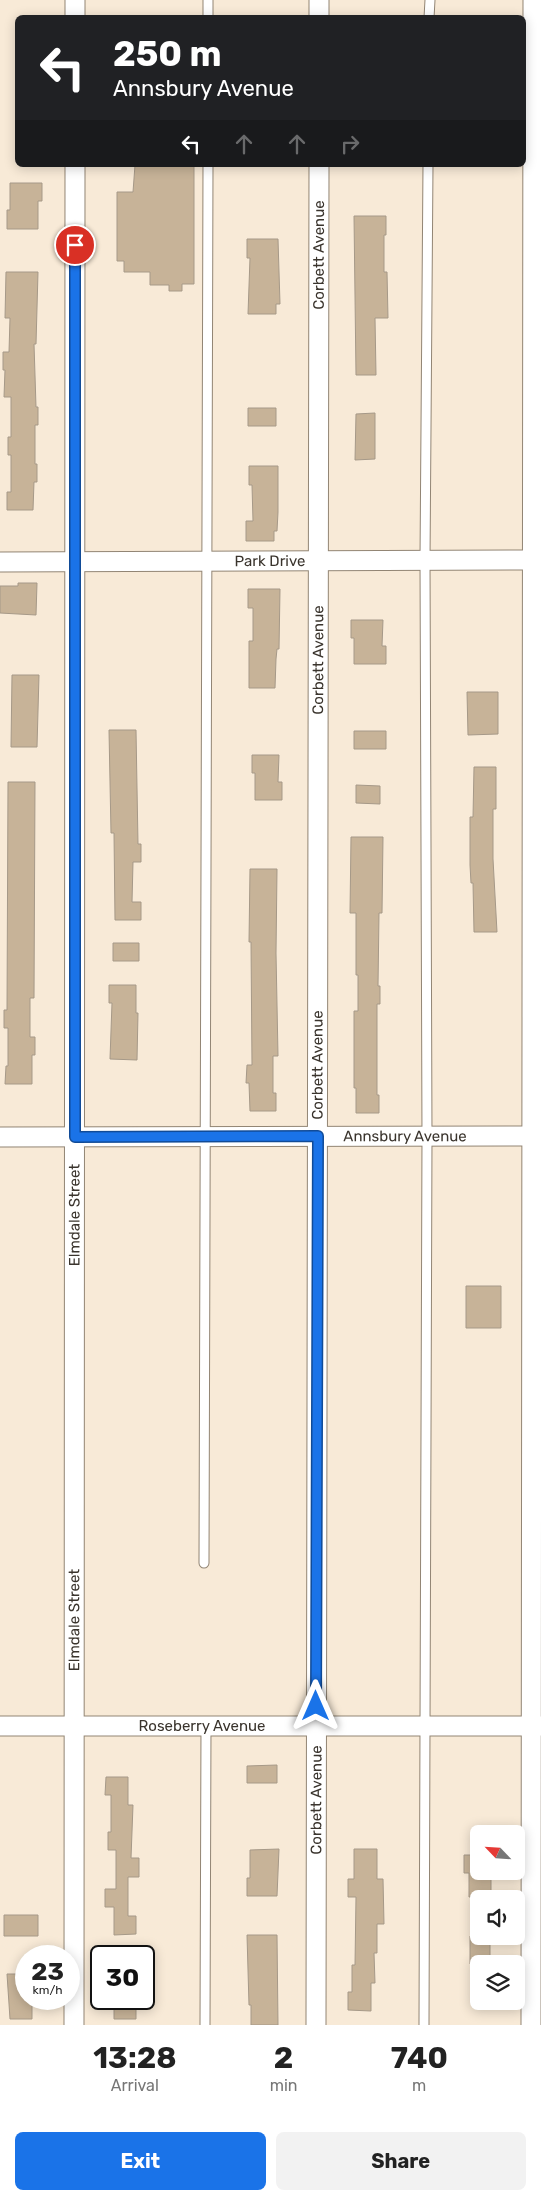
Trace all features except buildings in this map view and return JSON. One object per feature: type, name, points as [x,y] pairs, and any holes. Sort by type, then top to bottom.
[{"type":"street","points":[[75,0],[75,15]]},
{"type":"street","points":[[319,0],[319,15]]},
{"type":"street","points":[[531,2025],[536,1726],[537,560],[533,0]]},
{"type":"street","name":"Elmdale Street","points":[[74,2025],[75,167]]},
{"type":"street","name":"Corbett Avenue","points":[[316,2025],[319,167]]},
{"type":"street","name":"Park Drive","points":[[0,562],[537,560]]},
{"type":"street","name":"Annsbury Avenue","points":[[0,1137],[536,1136]]},
{"type":"street","name":"Roseberry Avenue","points":[[0,1726],[536,1726]]},
{"type":"lane","points":[[208,0],[208,15]]},
{"type":"lane","points":[[429,15],[430,0]]},
{"type":"lane","points":[[204,1563],[207,1137],[208,167]]},
{"type":"lane","points":[[424,2025],[427,1136],[425,560],[428,167]]},
{"type":"lane","points":[[205,2025],[206,1726]]},
{"type":"route","points":[[75,245],[75,1137],[318,1136],[316,1706]]}]
